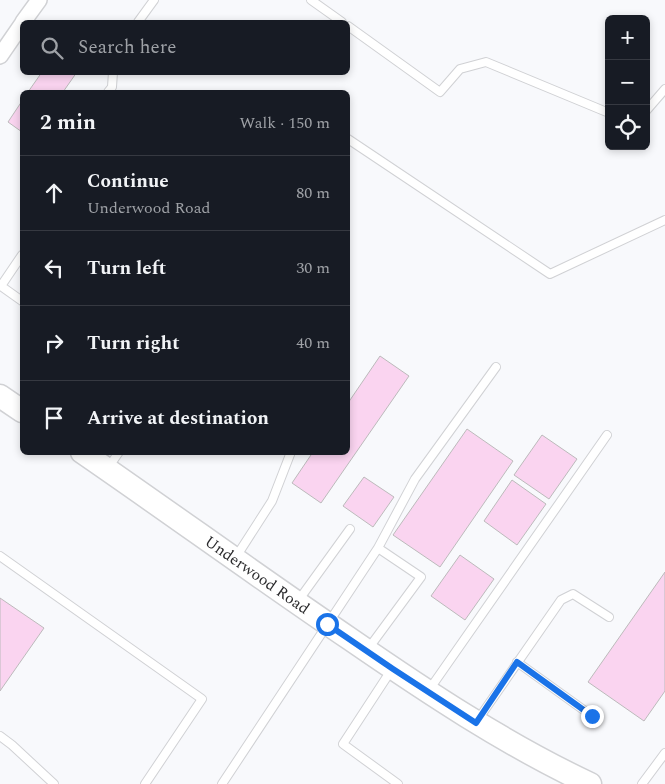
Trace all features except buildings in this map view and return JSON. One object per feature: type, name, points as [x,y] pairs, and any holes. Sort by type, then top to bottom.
[{"type":"main road","points":[[0,396],[20,411]]},
{"type":"main road","name":"Underwood Road","points":[[92,455],[113,461],[235,559],[393,669],[476,723],[590,784]]},
{"type":"street","points":[[25,20],[39,0]]},
{"type":"street","points":[[0,56],[20,27]]},
{"type":"lane","points":[[139,20],[154,0]]},
{"type":"lane","points":[[310,0],[339,20]]},
{"type":"lane","points":[[350,27],[440,92],[460,69],[486,62],[605,112]]},
{"type":"lane","points":[[110,90],[112,87],[112,75]]},
{"type":"lane","points":[[650,106],[665,89]]},
{"type":"lane","points":[[350,140],[550,274],[665,220]]},
{"type":"lane","points":[[20,258],[1,286],[20,300]]},
{"type":"lane","points":[[222,784],[378,548],[415,479],[496,367]]},
{"type":"lane","points":[[428,692],[607,435]]},
{"type":"lane","points":[[235,559],[272,502],[290,455]]},
{"type":"lane","points":[[297,602],[350,529]]},
{"type":"lane","points":[[367,650],[421,577],[378,548]]},
{"type":"lane","points":[[0,556],[202,699],[145,784]]},
{"type":"lane","points":[[476,723],[562,600],[573,594],[609,617]]},
{"type":"lane","points":[[517,662],[592,716]]},
{"type":"lane","points":[[393,669],[343,744],[398,784]]},
{"type":"lane","points":[[0,736],[54,784]]},
{"type":"lane","points":[[642,784],[665,753]]},
{"type":"route","points":[[327,624],[476,723],[517,662],[592,716]]}]
